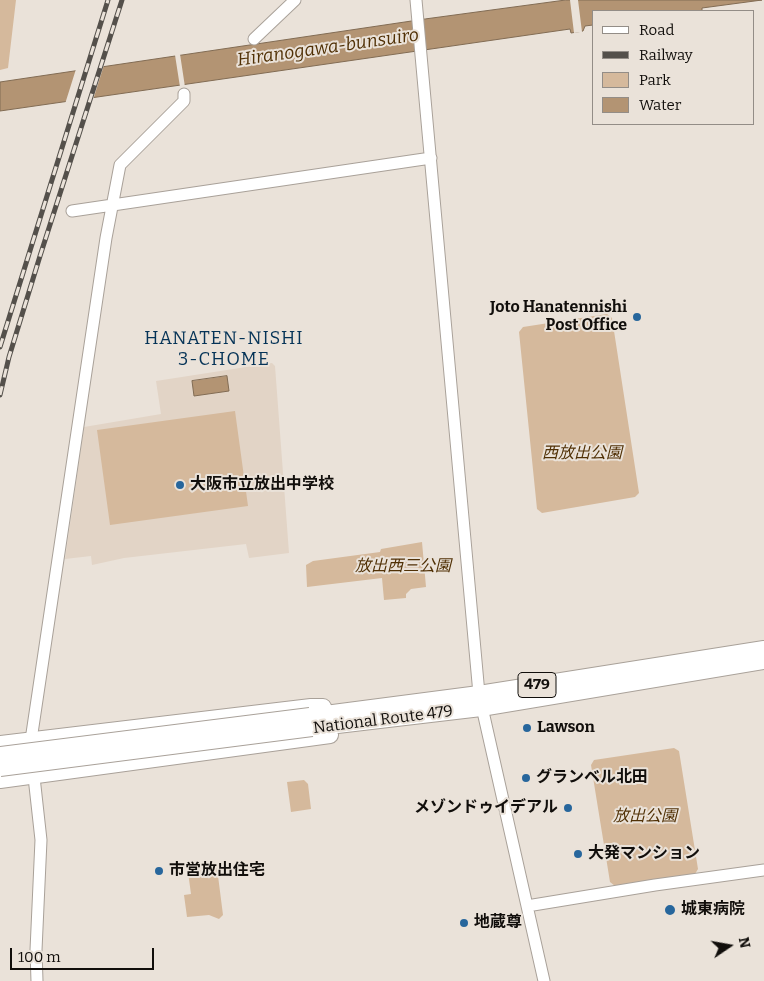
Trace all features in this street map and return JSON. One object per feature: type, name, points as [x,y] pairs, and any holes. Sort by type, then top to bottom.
[{"type":"highway","name":"National Route 479","points":[[0,755],[311,722],[402,718],[480,701],[764,649]]},
{"type":"highway","name":"National Route 479","points":[[0,768],[311,722],[373,707],[480,701],[764,661]]},
{"type":"highway","points":[[0,744],[311,707],[373,707]]},
{"type":"highway","points":[[0,780],[314,738],[380,726],[402,718]]},
{"type":"street","points":[[254,39],[295,0]]},
{"type":"street","points":[[416,0],[480,701],[544,981]]},
{"type":"street","points":[[37,981],[36,950],[41,840],[31,740],[111,205],[120,165],[184,100],[184,94]]},
{"type":"street","points":[[72,211],[430,158]]},
{"type":"street","points":[[527,906],[672,882],[764,870]]},
{"type":"shaded area","name":"大阪市立放出中学校","points":[[272,363],[275,366],[289,553],[249,558],[246,544],[124,558],[92,565],[91,556],[65,559],[84,427],[161,414],[156,381]]},
{"type":"green space","points":[[0,0],[16,0],[8,68],[0,70]]},
{"type":"green space","name":"西放出公園","points":[[607,314],[612,318],[639,493],[635,497],[542,513],[537,509],[519,332],[523,327]]},
{"type":"green space","points":[[235,411],[248,506],[110,525],[97,430]]},
{"type":"green space","name":"放出西三公園","points":[[422,542],[426,587],[411,589],[406,594],[406,598],[384,600],[382,578],[307,587],[306,565],[313,561],[380,552],[381,549]]},
{"type":"green space","name":"放出公園","points":[[674,748],[679,751],[698,869],[695,874],[615,886],[610,882],[591,765],[594,760]]},
{"type":"green space","points":[[304,780],[308,784],[311,809],[291,812],[287,782]]},
{"type":"green space","points":[[217,868],[223,915],[219,919],[209,915],[187,917],[184,895],[191,894],[188,872]]},
{"type":"water","name":"Hiranogawa-bunsuiro","points":[[566,0],[762,0],[702,8],[702,10],[592,10],[592,25],[585,26],[583,31],[571,33],[570,29],[0,111],[0,82]]},
{"type":"water","points":[[227,376],[229,391],[194,396],[192,381]]},
{"type":"pier","points":[[570,0],[578,0],[582,32],[574,33]]},
{"type":"pier","points":[[180,54],[185,87],[180,87],[175,55]]},
{"type":"pier","points":[[104,65],[93,100],[65,104],[76,69]]},
{"type":"railway","points":[[0,347],[108,0]]},
{"type":"railway","points":[[0,395],[9,357],[40,256],[122,0]]},
{"type":"place","name":"Joto Hanatennishi Post Office","points":[[637,317]]},
{"type":"place","name":"大阪市立放出中学校","points":[[180,485]]},
{"type":"place","name":"Lawson","points":[[527,728]]},
{"type":"place","name":"グランベル北田","points":[[526,778]]},
{"type":"place","name":"メゾンドゥイデアル","points":[[568,808]]},
{"type":"place","name":"大発マンション","points":[[578,854]]},
{"type":"place","name":"市営放出住宅","points":[[159,871]]},
{"type":"place","name":"城東病院","points":[[670,910]]},
{"type":"place","name":"地蔵尊","points":[[464,923]]},
{"type":"district","name":"HANATEN-NISHI 3-CHOME","points":[[224,349]]}]
